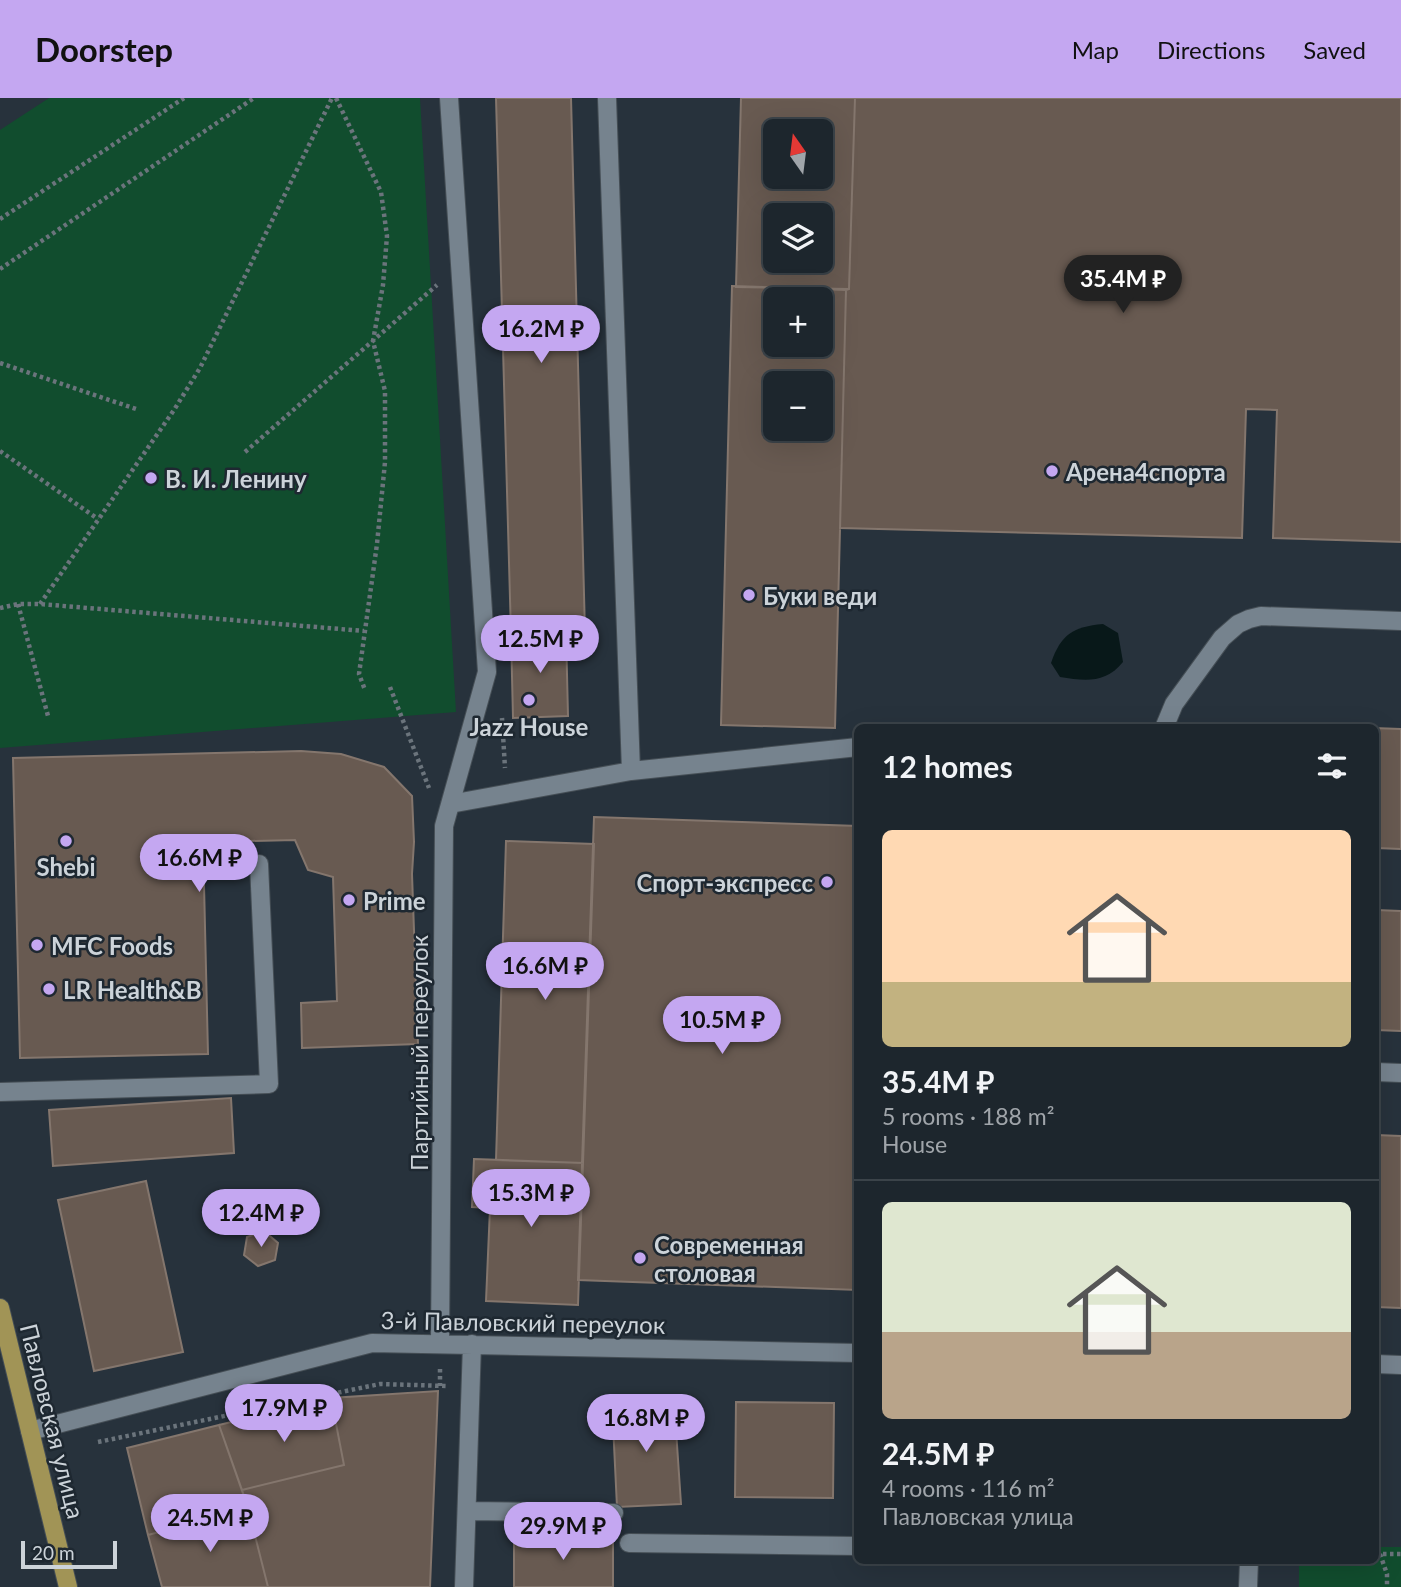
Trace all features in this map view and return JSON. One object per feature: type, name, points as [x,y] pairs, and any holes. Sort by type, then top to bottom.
[{"type":"main road","name":"Павловская улица","points":[[0,1308],[68,1587]]},
{"type":"street","name":"Партийный переулок","points":[[440,1343],[444,826],[487,672],[449,98]]},
{"type":"street","points":[[607,98],[631,771]]},
{"type":"street","points":[[1166,724],[1174,704],[1222,638],[1238,624],[1249,619],[1261,616],[1401,621]]},
{"type":"street","points":[[450,804],[631,771],[854,747]]},
{"type":"street","points":[[0,1092],[269,1084],[259,864]]},
{"type":"street","points":[[1379,1072],[1401,1073]]},
{"type":"street","name":"3-й Павловский переулок","points":[[30,1431],[372,1343],[854,1353]]},
{"type":"street","points":[[464,1587],[472,1344]]},
{"type":"street","points":[[1379,1364],[1401,1365]]},
{"type":"street","points":[[467,1511],[614,1513]]},
{"type":"street","points":[[629,1543],[854,1546]]},
{"type":"street","points":[[1248,1587],[1249,1564]]},
{"type":"path","points":[[0,219],[184,98]]},
{"type":"path","points":[[0,269],[254,98]]},
{"type":"path","points":[[335,98],[381,192],[387,236],[383,285],[373,341],[385,391],[385,462],[359,674],[365,690]]},
{"type":"path","points":[[40,604],[200,368],[335,98]]},
{"type":"path","points":[[245,452],[459,266]]},
{"type":"path","points":[[0,363],[136,409]]},
{"type":"path","points":[[0,451],[98,519]]},
{"type":"path","points":[[0,608],[18,604],[40,604],[364,631]]},
{"type":"path","points":[[18,604],[48,716]]},
{"type":"path","points":[[390,687],[444,826]]},
{"type":"path","points":[[90,1444],[380,1384],[472,1386]]},
{"type":"path","points":[[1379,1554],[1401,1555]]},
{"type":"path","points":[[1379,1556],[1387,1574],[1387,1587]]},
{"type":"green space","points":[[49,98],[420,98],[456,712],[0,748],[0,130]]},
{"type":"green space","points":[[1379,1547],[1401,1547],[1401,1587],[1299,1587],[1299,1564],[1379,1564]]},
{"type":"shaded area","points":[[1103,624],[1118,633],[1123,662],[1109,674],[1094,679],[1060,677],[1051,663],[1059,645],[1076,630]]},
{"type":"building","points":[[496,98],[571,98],[585,632],[511,634]]},
{"type":"building","points":[[741,98],[855,98],[849,289],[736,287]]},
{"type":"building","points":[[855,98],[1401,98],[1401,542],[1273,538],[1277,410],[1246,409],[1242,538],[840,528],[846,290],[849,289]]},
{"type":"building","points":[[732,286],[763,287],[763,357],[833,357],[833,290],[846,290],[835,728],[721,725]]},
{"type":"building","points":[[566,632],[568,716],[513,718],[511,634]]},
{"type":"building","points":[[1379,728],[1401,729],[1401,849],[1379,848]]},
{"type":"building","points":[[301,751],[341,754],[384,767],[412,796],[418,1044],[302,1048],[301,1003],[337,1001],[333,877],[308,870],[295,840],[203,842],[208,1054],[20,1058],[13,758]]},
{"type":"building","points":[[594,817],[854,826],[854,1290],[578,1280]]},
{"type":"building","points":[[506,841],[594,844],[583,1163],[496,1160]]},
{"type":"building","points":[[1379,910],[1401,911],[1401,1031],[1379,1030]]},
{"type":"building","points":[[231,1098],[234,1153],[53,1166],[49,1110]]},
{"type":"building","points":[[1379,1135],[1401,1136],[1401,1308],[1379,1307]]},
{"type":"building","points":[[474,1159],[583,1163],[578,1305],[486,1301],[490,1208],[472,1207]]},
{"type":"building","points":[[146,1181],[183,1352],[94,1371],[58,1200]]},
{"type":"building","points":[[264,1231],[278,1243],[275,1260],[258,1266],[244,1255],[247,1237]]},
{"type":"building","points":[[438,1391],[430,1587],[268,1587],[242,1490],[344,1465],[331,1398]]},
{"type":"building","points":[[331,1398],[344,1465],[242,1490],[219,1425]]},
{"type":"building","points":[[674,1400],[681,1504],[617,1507],[612,1403]]},
{"type":"building","points":[[736,1402],[834,1403],[833,1498],[735,1497]]},
{"type":"building","points":[[219,1425],[248,1508],[148,1535],[127,1448]]},
{"type":"building","points":[[248,1508],[268,1587],[162,1587],[148,1535]]},
{"type":"building","points":[[514,1537],[613,1538],[613,1587],[514,1587]]},
{"type":"place","name":"Арена4спорта","points":[[1052,471]]},
{"type":"place","name":"В. И. Ленину","points":[[151,478]]},
{"type":"place","name":"Буки веди","points":[[749,595]]},
{"type":"place","name":"Jazz House","points":[[529,700]]},
{"type":"place","name":"Shebi","points":[[66,841]]},
{"type":"place","name":"Спорт-экспресс","points":[[827,882]]},
{"type":"place","name":"Prime","points":[[349,900]]},
{"type":"place","name":"MFC Foods","points":[[37,945]]},
{"type":"place","name":"LR Health&B","points":[[49,989]]},
{"type":"place","name":"Современная столовая","points":[[640,1258]]}]
